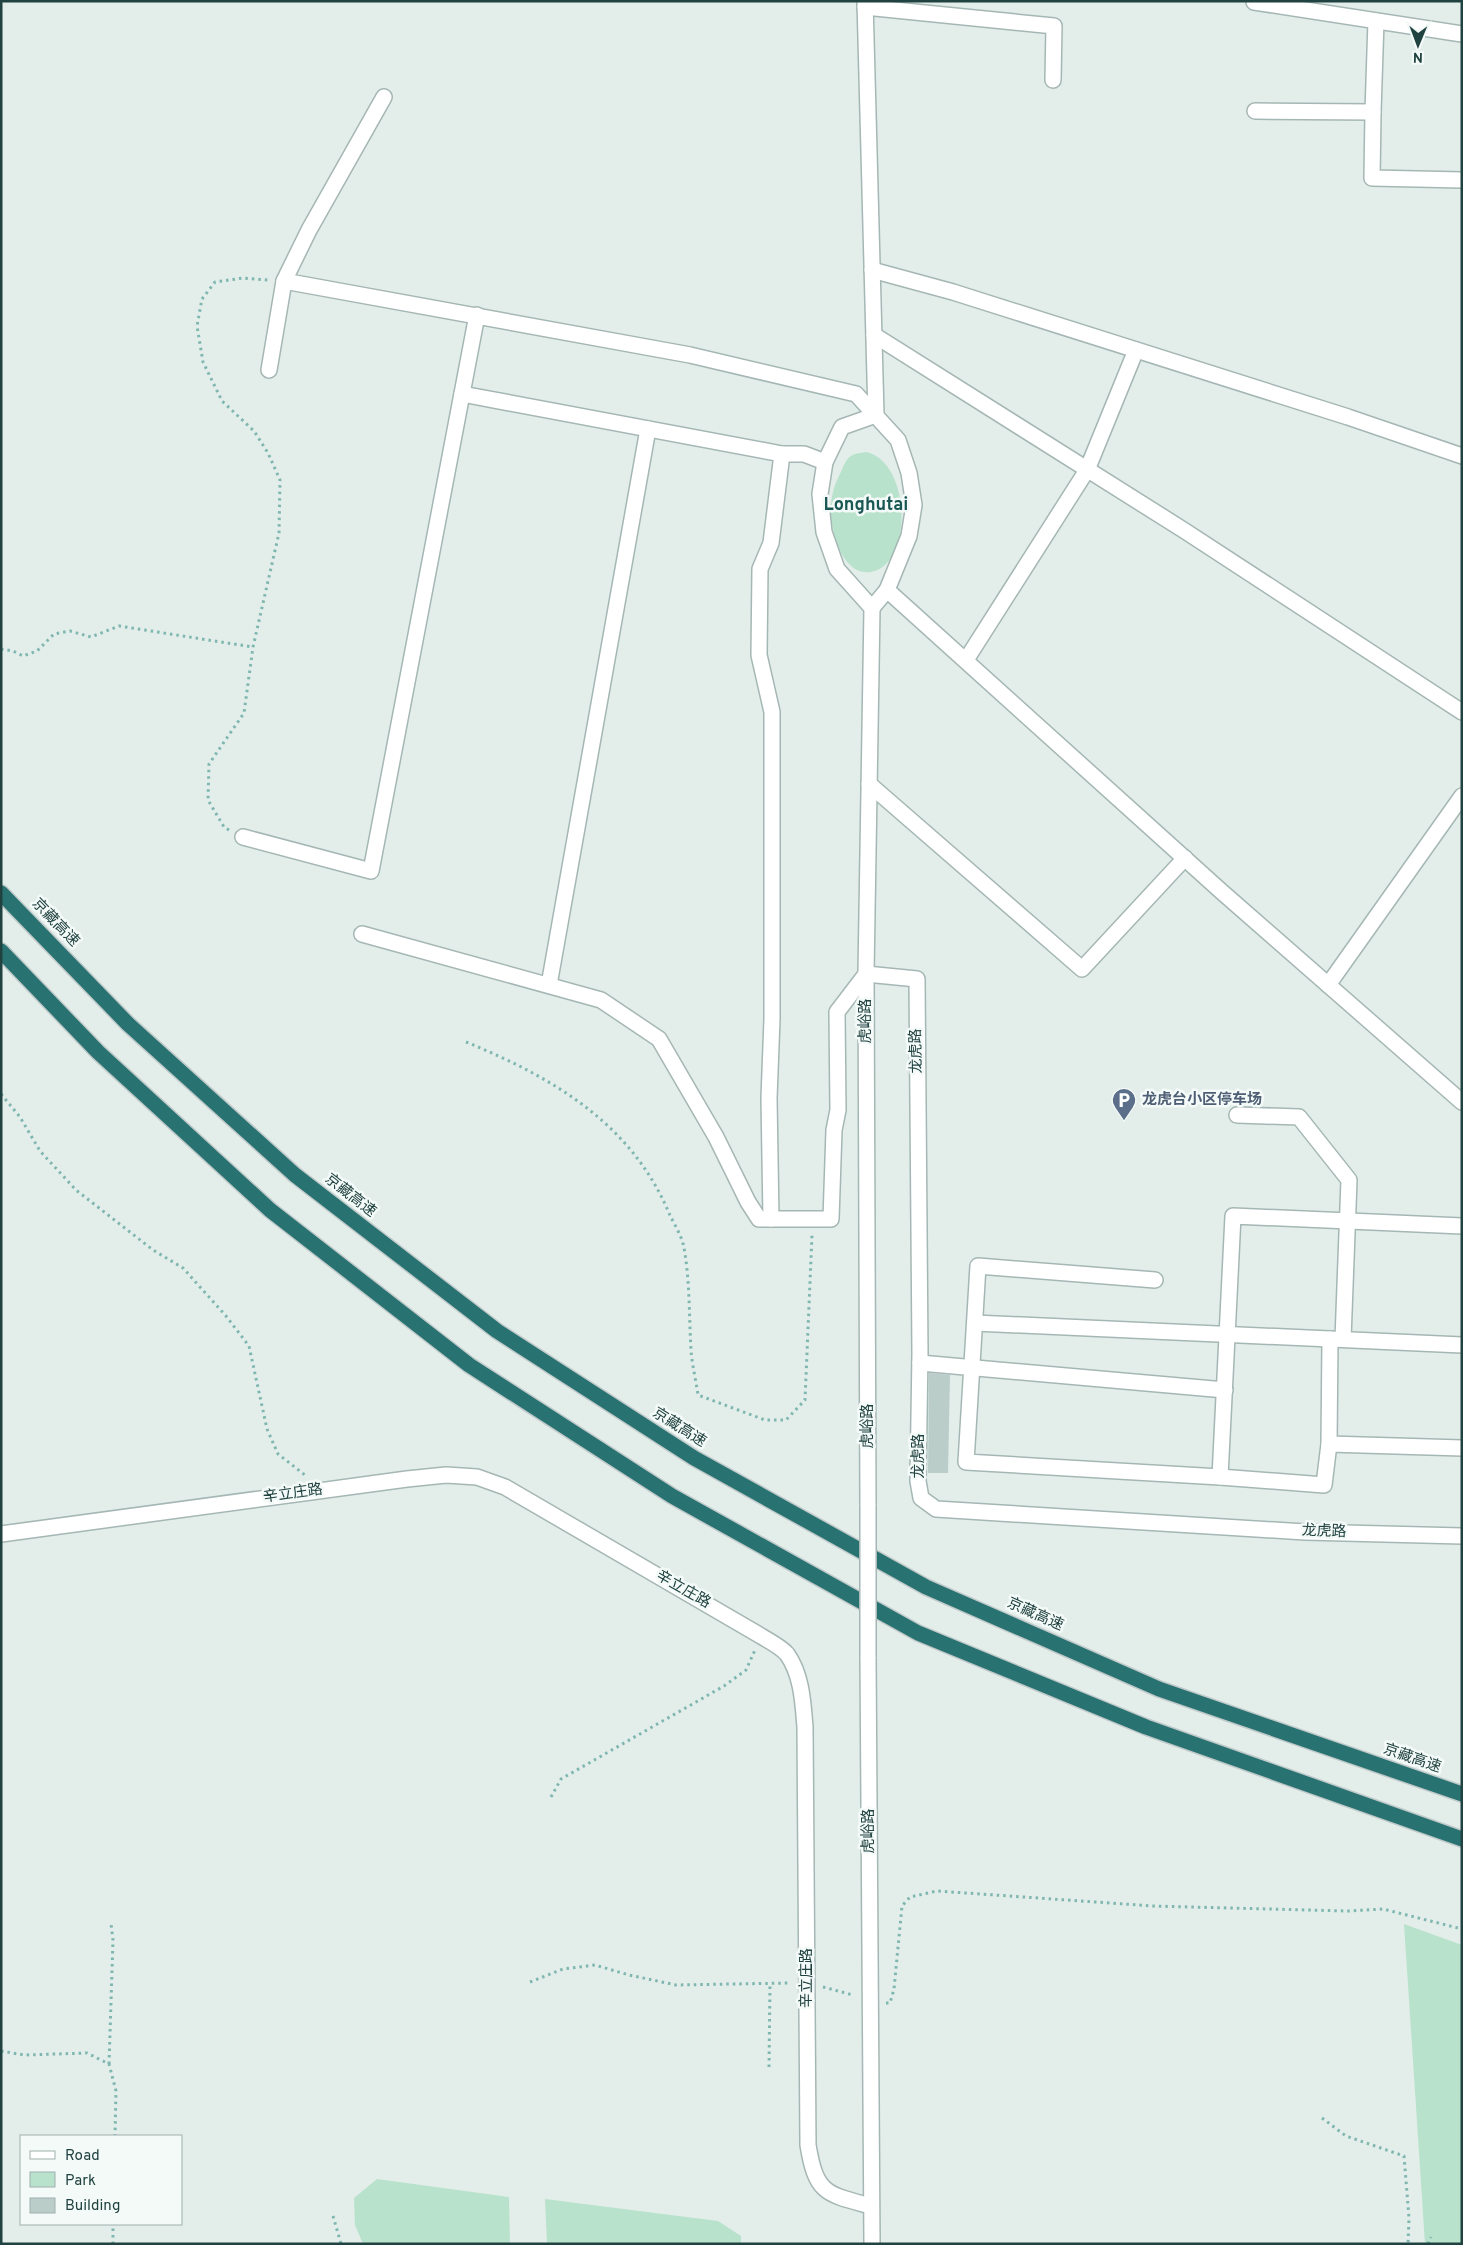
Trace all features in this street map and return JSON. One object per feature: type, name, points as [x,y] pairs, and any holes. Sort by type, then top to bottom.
[{"type":"highway","name":"京藏高速","points":[[1,893],[128,1024],[295,1175],[497,1331],[694,1458],[926,1587],[1150,1685],[1462,1794]]},
{"type":"highway","points":[[1,951],[98,1052],[270,1210],[470,1365],[672,1496],[918,1633],[1146,1727],[1462,1839]]},
{"type":"street","points":[[1254,2],[1462,34]]},
{"type":"street","points":[[876,415],[865,4],[1054,26],[1053,80]]},
{"type":"street","points":[[1376,21],[1372,178],[1462,180]]},
{"type":"street","points":[[270,370],[284,281],[309,230],[384,97]]},
{"type":"street","points":[[1255,111],[1373,112]]},
{"type":"street","points":[[872,270],[953,292],[1348,417],[1462,456]]},
{"type":"street","points":[[284,281],[690,355],[856,394],[876,415],[898,440],[909,473],[914,505],[908,536],[887,590],[872,608],[837,569],[824,532],[820,494],[825,462],[842,427],[876,415]]},
{"type":"street","points":[[243,836],[371,871],[477,315]]},
{"type":"street","points":[[874,335],[1186,531],[1462,712]]},
{"type":"street","points":[[966,660],[1087,470],[1136,350]]},
{"type":"street","points":[[462,394],[782,454],[804,454],[825,462]]},
{"type":"street","points":[[549,985],[648,429]]},
{"type":"street","points":[[771,1219],[772,712],[759,655],[760,569],[771,543],[782,454]]},
{"type":"street","points":[[887,590],[1328,985],[1460,1097]]},
{"type":"street","name":"虎峪路","points":[[872,608],[866,974],[872,2244]]},
{"type":"street","points":[[869,784],[1082,968],[1185,858]]},
{"type":"street","points":[[1328,985],[1462,796]]},
{"type":"street","points":[[362,934],[601,1000],[659,1039],[716,1137],[759,1219],[831,1220],[834,1130],[838,1110],[837,1012],[866,974]]},
{"type":"street","name":"龙虎路","points":[[866,974],[917,979],[920,1363],[918,1482],[921,1498],[936,1509],[1305,1532],[1462,1536]]},
{"type":"street","points":[[1155,1280],[978,1266],[966,1462],[1324,1485],[1348,1221],[1349,1180],[1299,1117],[1237,1115]]},
{"type":"street","points":[[1220,1477],[1234,1216],[1462,1226]]},
{"type":"street","points":[[975,1323],[1462,1345]]},
{"type":"street","points":[[920,1363],[1225,1390]]},
{"type":"street","points":[[1329,1444],[1462,1448]]},
{"type":"street","name":"辛立庄路","points":[[1,1534],[446,1475],[477,1477],[505,1487],[761,1636],[786,1653],[796,1671],[802,1694],[805,1727],[808,2145],[812,2171],[822,2187],[836,2196],[871,2206]]},
{"type":"path","points":[[243,836],[224,827],[208,800],[209,764],[244,713],[253,647],[279,533],[280,480],[268,452],[254,431],[222,401],[203,362],[197,326],[202,299],[215,282],[243,278],[284,281]]},
{"type":"path","points":[[1,650],[13,651],[23,656],[37,651],[54,634],[70,631],[91,637],[119,626],[253,647]]},
{"type":"path","points":[[466,1042],[510,1060],[587,1106],[630,1147],[661,1192],[684,1246],[689,1293],[691,1351],[698,1395],[765,1420],[786,1420],[805,1400],[813,1220]]},
{"type":"path","points":[[1,1094],[20,1117],[40,1151],[76,1190],[153,1250],[183,1268],[250,1346],[267,1429],[278,1454],[305,1475],[311,1492]]},
{"type":"path","points":[[551,1797],[561,1778],[724,1686],[746,1670],[761,1636]]},
{"type":"path","points":[[530,1982],[563,1969],[595,1965],[629,1975],[676,1985],[807,1983],[890,2003],[894,1989],[902,1906],[910,1897],[937,1891],[1153,1906],[1348,1911],[1383,1909],[1462,1929]]},
{"type":"path","points":[[111,1924],[113,1940],[109,2064],[116,2091],[115,2135]]},
{"type":"path","points":[[769,2067],[770,1983]]},
{"type":"path","points":[[1,2051],[24,2055],[87,2053],[109,2064]]},
{"type":"path","points":[[1322,2118],[1346,2136],[1404,2156],[1409,2218],[1408,2244]]},
{"type":"path","points":[[334,2216],[341,2244]]},
{"type":"path","points":[[113,2225],[113,2244]]},
{"type":"path","points":[[1428,2244],[1431,2238]]},
{"type":"green space","points":[[866,452],[881,459],[892,473],[899,492],[902,512],[900,533],[895,551],[885,565],[871,572],[861,572],[852,567],[840,550],[833,528],[831,503],[837,480],[849,457]]},
{"type":"green space","points":[[1404,1924],[1462,1945],[1462,2244],[1425,2244]]},
{"type":"green space","points":[[377,2179],[509,2197],[510,2244],[363,2244],[355,2225],[354,2198]]},
{"type":"green space","points":[[545,2199],[718,2221],[741,2236],[741,2244],[547,2244]]},
{"type":"building","points":[[929,1373],[950,1375],[948,1473],[928,1473]]},
{"type":"place","name":"龙虎台小区停车场","points":[[1124,1121]]},
{"type":"district","name":"Longhutai","points":[[866,505]]}]
